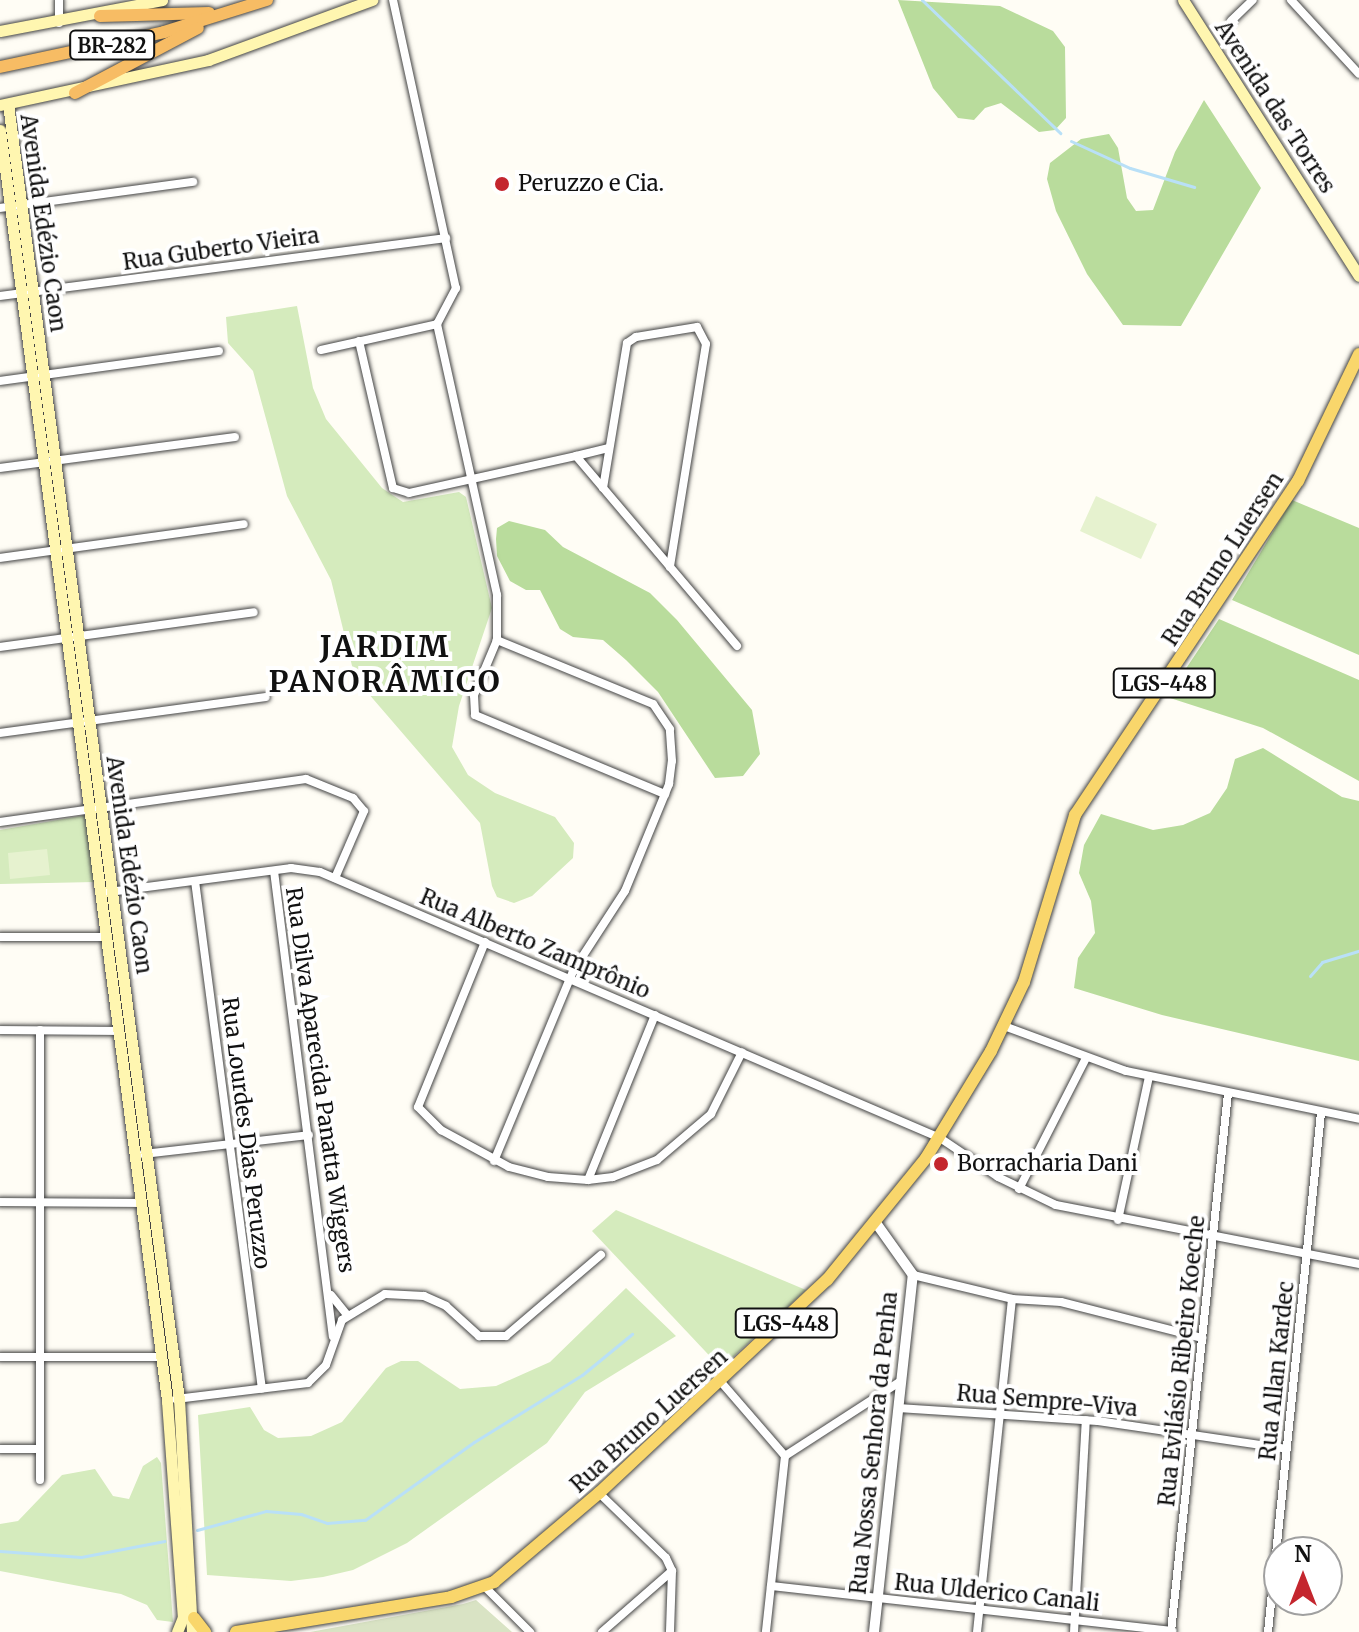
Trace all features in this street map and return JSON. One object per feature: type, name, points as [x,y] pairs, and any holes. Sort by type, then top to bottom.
[{"type":"highway","points":[[100,16],[207,14],[265,1]]},
{"type":"highway","name":"BR-282","points":[[0,67],[222,15],[265,1]]},
{"type":"highway","points":[[75,93],[222,15]]},
{"type":"main road","points":[[0,31],[100,16],[162,0]]},
{"type":"main road","points":[[4,105],[75,93],[256,45],[372,0]]},
{"type":"main road","name":"Avenida das Torres","points":[[1183,0],[1359,276]]},
{"type":"main road","name":"Avenida Edézio Caon","points":[[4,105],[10,207]]},
{"type":"main road","name":"Avenida Edézio Caon","points":[[0,130],[10,207],[27,293],[173,1400],[194,1618],[192,1632]]},
{"type":"main road","name":"Rua Bruno Luersen","points":[[236,1632],[485,1587],[517,1567],[812,1297],[876,1223],[940,1138],[1004,1026],[1032,959],[1075,815],[1291,492],[1331,420],[1359,354]]},
{"type":"main road","name":"Avenida Edézio Caon","points":[[106,892],[106,937],[118,1031],[141,1154],[141,1203],[161,1357],[173,1400],[183,1617],[177,1632]]},
{"type":"main road","points":[[194,1618],[205,1632]]},
{"type":"street","points":[[59,0],[59,23]]},
{"type":"street","points":[[393,0],[456,288],[437,324],[497,595],[497,640],[473,710],[481,719],[665,794]]},
{"type":"street","points":[[1231,21],[1253,0]]},
{"type":"street","points":[[1291,0],[1359,74]]},
{"type":"street","points":[[10,207],[193,182]]},
{"type":"street","name":"Rua Guberto Vieira","points":[[0,296],[446,238]]},
{"type":"street","points":[[321,350],[437,324]]},
{"type":"street","points":[[603,488],[629,340],[689,326],[702,331],[706,344],[670,567]]},
{"type":"street","points":[[359,341],[393,488],[409,493],[609,448]]},
{"type":"street","points":[[0,381],[219,351]]},
{"type":"street","points":[[0,468],[235,437]]},
{"type":"street","points":[[576,456],[737,646]]},
{"type":"street","points":[[0,558],[244,524]]},
{"type":"street","points":[[0,647],[254,612]]},
{"type":"street","points":[[494,1161],[570,978],[619,905],[665,794],[671,738],[660,709],[497,640]]},
{"type":"street","points":[[0,733],[266,697]]},
{"type":"street","points":[[0,822],[297,779],[315,782],[358,801],[364,811],[335,878]]},
{"type":"street","name":"Rua Alberto Zamprônio","points":[[106,892],[274,871],[311,870],[940,1138],[1019,1189],[1118,1220],[1359,1264]]},
{"type":"street","name":"Rua Dilva Aparecida Panatta Wiggers","points":[[274,871],[330,1295],[333,1341]]},
{"type":"street","name":"Rua Lourdes Dias Peruzzo","points":[[195,881],[262,1389]]},
{"type":"street","points":[[0,937],[106,937]]},
{"type":"street","points":[[485,942],[418,1107],[441,1130],[494,1161],[548,1177],[588,1180],[638,1169],[686,1140],[711,1114],[742,1052]]},
{"type":"street","points":[[588,1180],[655,1015]]},
{"type":"street","points":[[1004,1026],[1086,1058],[1149,1077],[1359,1119]]},
{"type":"street","points":[[0,1030],[118,1031]]},
{"type":"street","points":[[40,1030],[40,1480]]},
{"type":"street","points":[[1019,1189],[1086,1058]]},
{"type":"street","points":[[1118,1220],[1149,1077]]},
{"type":"street","name":"Rua Evilásio Ribeiro Koeche","points":[[1172,1631],[1228,1093]]},
{"type":"street","name":"Rua Allan Kardec","points":[[1268,1632],[1321,1113]]},
{"type":"street","points":[[141,1154],[309,1135]]},
{"type":"street","points":[[0,1202],[141,1203]]},
{"type":"street","name":"Rua Nossa Senhora da Penha","points":[[874,1632],[913,1275],[876,1223]]},
{"type":"street","points":[[173,1400],[315,1379],[326,1365],[333,1341],[347,1315],[371,1299],[413,1293],[446,1306],[479,1336],[496,1339],[514,1331],[601,1255]]},
{"type":"street","points":[[913,1275],[1012,1299],[1061,1302],[1202,1338]]},
{"type":"street","name":"Rua Dilva Aparecida Panatta Wiggers","points":[[330,1295],[347,1315]]},
{"type":"street","points":[[977,1632],[1012,1299]]},
{"type":"street","points":[[0,1357],[161,1357]]},
{"type":"street","points":[[785,1456],[901,1381]]},
{"type":"street","points":[[721,1382],[785,1456],[766,1632]]},
{"type":"street","name":"Rua Sempre-Viva","points":[[898,1408],[1086,1420],[1287,1449]]},
{"type":"street","points":[[1074,1632],[1086,1420]]},
{"type":"street","points":[[0,1449],[40,1449]]},
{"type":"street","points":[[599,1493],[666,1558],[672,1571],[670,1632]]},
{"type":"street","points":[[602,1632],[672,1571]]},
{"type":"street","name":"Rua Ulderico Canali","points":[[771,1586],[1172,1631]]},
{"type":"street","points":[[485,1587],[530,1632]]},
{"type":"green space","points":[[898,0],[1000,6],[1053,31],[1065,47],[1066,118],[1055,130],[1039,132],[1001,103],[985,108],[974,120],[958,118],[933,88]]},
{"type":"green space","points":[[1204,100],[1261,188],[1181,326],[1123,325],[1087,274],[1056,211],[1047,179],[1050,163],[1081,139],[1109,134],[1118,148],[1127,198],[1136,211],[1153,210],[1175,152]]},
{"type":"green space","points":[[297,306],[313,388],[326,419],[382,488],[403,502],[459,492],[466,497],[492,608],[459,706],[452,747],[468,775],[495,793],[555,817],[574,843],[573,858],[532,896],[514,903],[497,897],[492,886],[480,823],[355,678],[331,580],[287,496],[253,371],[228,343],[226,317]]},
{"type":"green space","points":[[1096,496],[1157,524],[1141,559],[1080,531]]},
{"type":"green space","points":[[1292,500],[1359,528],[1359,655],[1232,600]]},
{"type":"green space","points":[[509,521],[545,530],[563,547],[650,593],[677,620],[752,710],[760,754],[743,776],[715,778],[658,692],[626,660],[603,640],[573,637],[560,629],[540,590],[526,590],[510,581],[497,556],[496,539],[497,528]]},
{"type":"green space","points":[[1219,619],[1359,680],[1359,781],[1263,728],[1167,697]]},
{"type":"green space","points":[[1263,748],[1342,797],[1359,801],[1359,1061],[1162,1015],[1074,988],[1078,958],[1095,933],[1091,901],[1079,873],[1084,845],[1101,814],[1153,830],[1183,825],[1210,813],[1227,788],[1235,759]]},
{"type":"green space","points":[[86,815],[95,882],[0,884],[0,830]]},
{"type":"green space","points":[[47,849],[50,875],[10,879],[8,853]]},
{"type":"green space","points":[[616,1210],[806,1290],[721,1368],[592,1231]]},
{"type":"green space","points":[[626,1288],[676,1336],[585,1392],[547,1443],[407,1543],[353,1570],[323,1577],[291,1581],[207,1575],[198,1415],[250,1407],[264,1430],[278,1438],[311,1436],[342,1422],[386,1368],[401,1361],[418,1361],[460,1389],[496,1386],[550,1362]]},
{"type":"green space","points":[[157,1457],[161,1463],[173,1622],[157,1620],[147,1605],[121,1594],[0,1571],[0,1524],[18,1521],[62,1475],[95,1469],[113,1496],[129,1499],[143,1466]]},
{"type":"green space","points":[[476,1600],[512,1632],[310,1632],[463,1604]]},
{"type":"waterway","points":[[922,0],[1060,133]]},
{"type":"waterway","points":[[1071,141],[1130,168],[1194,187]]},
{"type":"waterway","points":[[1310,976],[1322,962],[1359,951]]},
{"type":"waterway","points":[[197,1530],[266,1511],[301,1514],[327,1523],[365,1520],[474,1442],[582,1375],[632,1334]]},
{"type":"waterway","points":[[0,1551],[81,1557],[164,1541]]},
{"type":"place","name":"Peruzzo e Cia.","points":[[502,184]]},
{"type":"place","name":"Borracharia Dani","points":[[941,1164]]},
{"type":"district","name":"JARDIM PANORÂMICO","points":[[385,663]]}]
